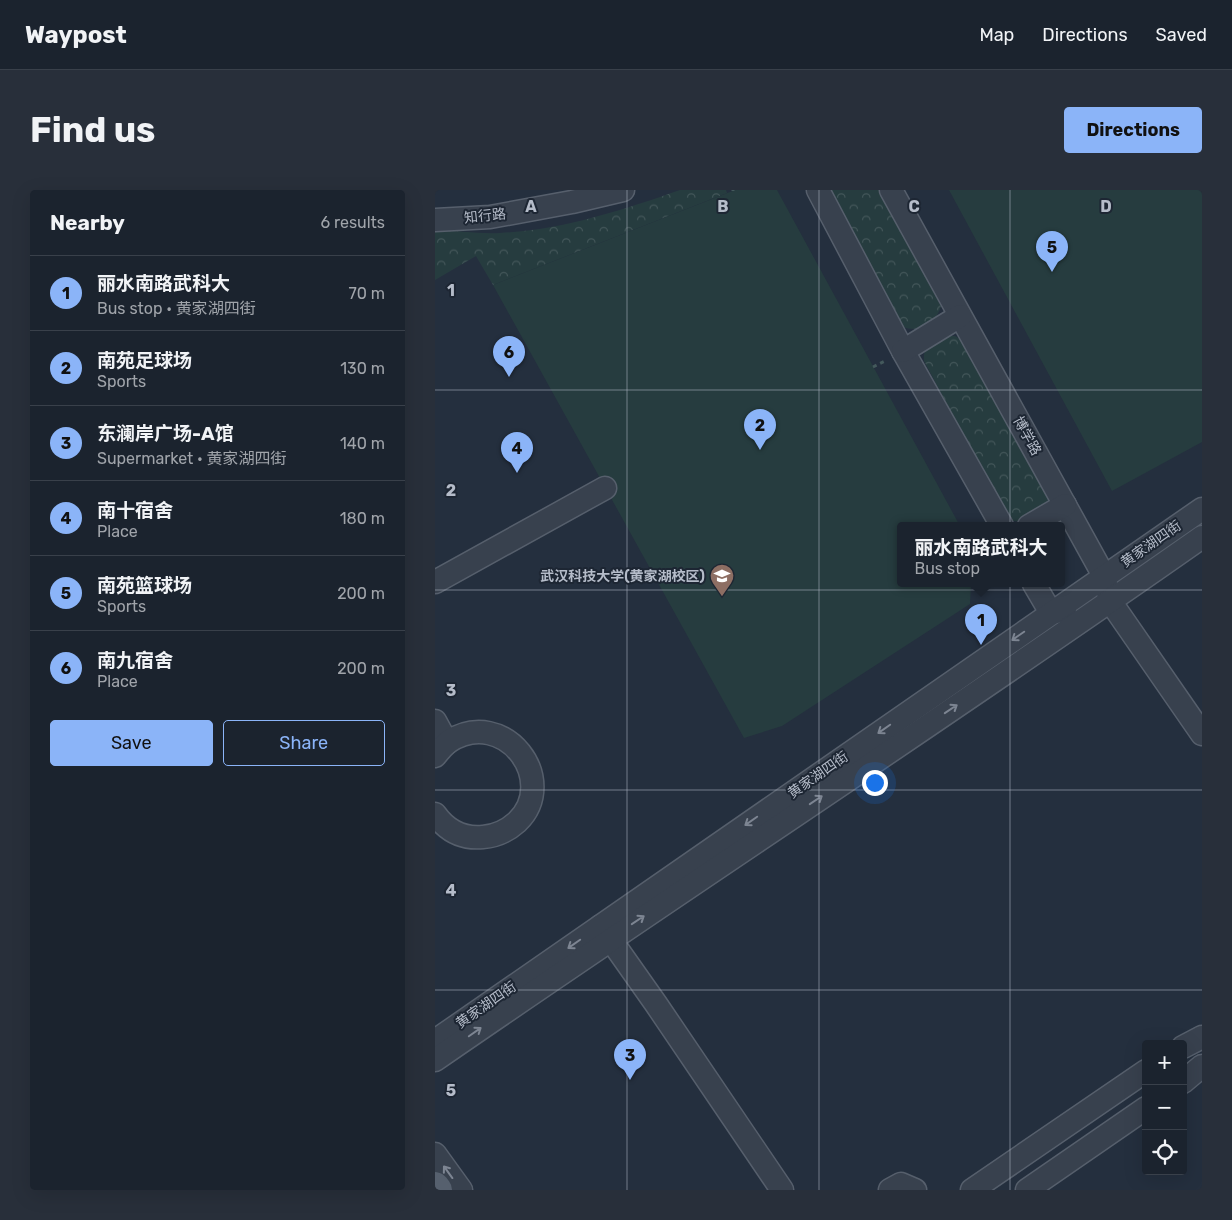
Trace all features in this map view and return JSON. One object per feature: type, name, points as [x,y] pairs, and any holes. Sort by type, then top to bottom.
[{"type":"main road","points":[[435,1186],[438,1190]]},
{"type":"street","name":"知行路","points":[[435,210],[516,202],[574,190]]},
{"type":"street","name":"知行路","points":[[435,220],[490,217],[572,202],[623,190]]},
{"type":"street","points":[[818,190],[903,350],[1000,522]]},
{"type":"street","name":"博学路","points":[[891,190],[1105,576],[1110,601]]},
{"type":"street","points":[[903,350],[960,316]]},
{"type":"street","points":[[435,582],[605,488]]},
{"type":"street","points":[[1036,522],[1065,505]]},
{"type":"street","name":"黄家湖四街","points":[[435,1060],[606,932],[1051,613],[1202,509]]},
{"type":"street","name":"黄家湖四街","points":[[435,1041],[606,932],[1110,601],[1202,537]]},
{"type":"street","points":[[1036,587],[1051,613],[1110,601],[1202,734]]},
{"type":"street","points":[[435,721],[441,750],[462,735],[479,732],[495,735],[511,742],[523,755],[530,770],[532,787],[529,803],[521,818],[508,830],[491,837],[473,838],[456,834],[441,823],[435,814]]},
{"type":"street","points":[[606,932],[782,1190]]},
{"type":"street","points":[[1187,1045],[1202,1037]]},
{"type":"street","points":[[1187,1079],[1202,1066]]},
{"type":"street","points":[[972,1190],[1142,1074]]},
{"type":"street","points":[[1027,1190],[1142,1111]]},
{"type":"street","points":[[435,1154],[461,1190]]},
{"type":"green space","points":[[680,190],[726,190],[727,193],[493,285],[476,256],[435,280],[435,229],[492,233],[546,228],[614,212]]},
{"type":"green space","points":[[735,190],[777,190],[958,522],[897,522],[897,587],[971,587],[970,604],[782,726],[744,738],[493,285]]},
{"type":"green space","points":[[830,190],[879,190],[941,306],[935,318],[927,326],[915,329],[903,327]]},
{"type":"green space","points":[[949,190],[1202,190],[1202,442],[1112,491]]},
{"type":"green space","points":[[945,336],[955,336],[962,340],[1048,499],[1042,511],[1033,518],[1022,521],[1009,520],[924,361],[925,351],[929,345]]},
{"type":"place","name":"南苑篮球场","points":[[1052,272]]},
{"type":"place","name":"南九宿舍","points":[[509,377]]},
{"type":"place","name":"南苑足球场","points":[[760,450]]},
{"type":"place","name":"南十宿舍","points":[[517,473]]},
{"type":"place","name":"武汉科技大学(黄家湖校区)","points":[[722,597]]},
{"type":"place","name":"丽水南路武科大","points":[[981,645]]},
{"type":"place","name":"东澜岸广场-A馆","points":[[630,1080]]}]
